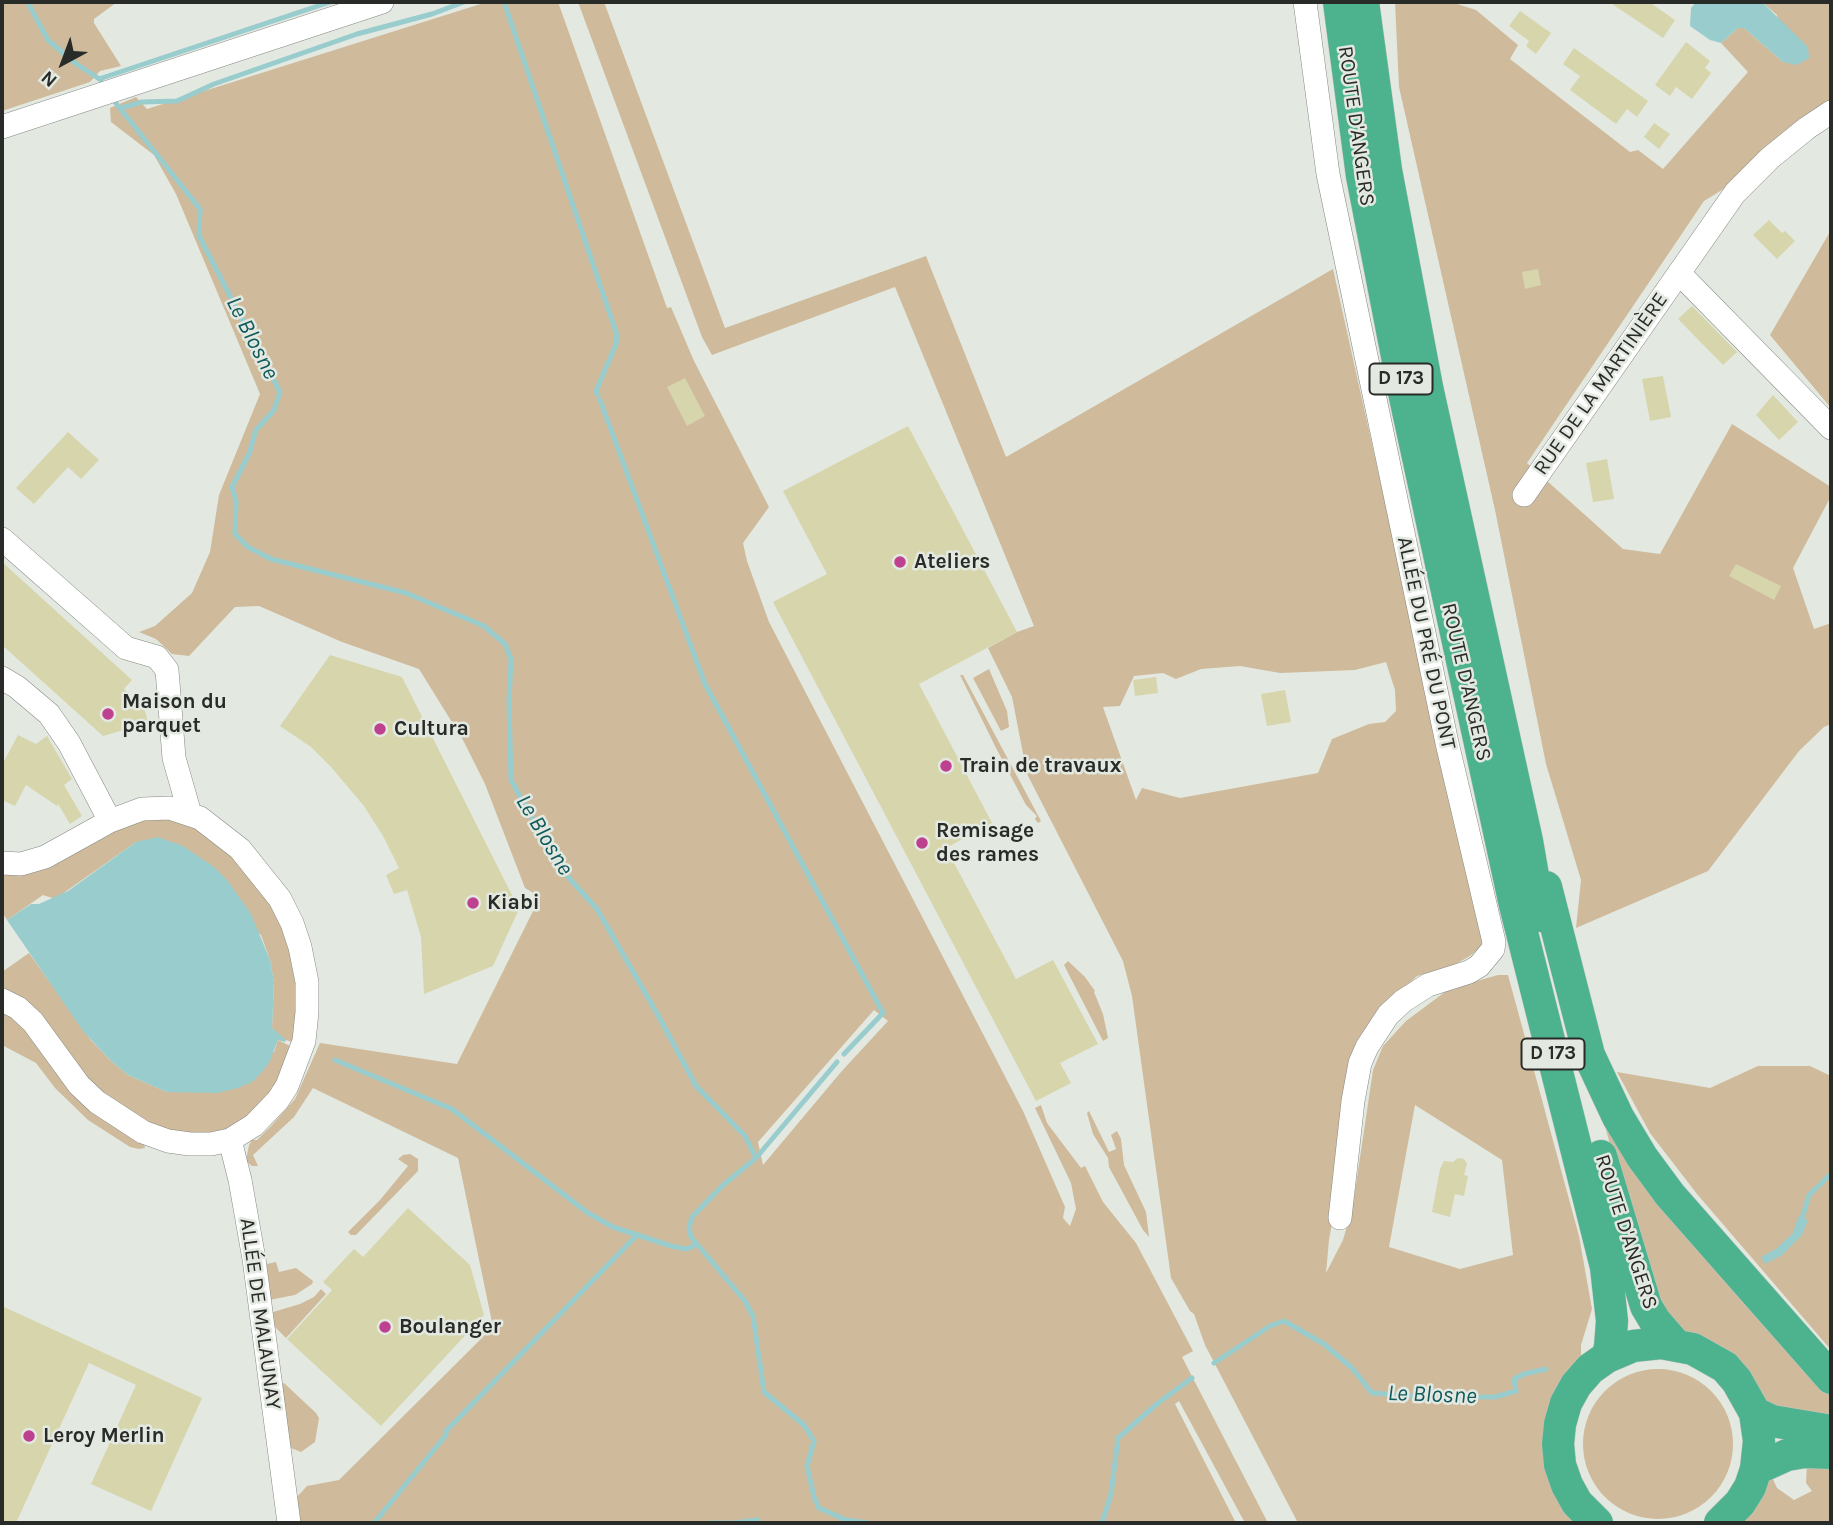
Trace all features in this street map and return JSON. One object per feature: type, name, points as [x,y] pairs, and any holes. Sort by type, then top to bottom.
[{"type":"highway","name":"ROUTE D'ANGERS","points":[[1339,2],[1362,176],[1413,438],[1515,905],[1606,1266],[1612,1321],[1607,1357]]},
{"type":"highway","name":"ROUTE D'ANGERS","points":[[1363,2],[1386,170],[1427,387],[1527,841],[1534,893],[1609,1183],[1646,1306],[1675,1344]]},
{"type":"highway","points":[[1527,841],[1543,876],[1589,1055],[1618,1117],[1642,1157],[1671,1195],[1831,1378]]},
{"type":"highway","points":[[1597,1523],[1577,1503],[1560,1465],[1560,1423],[1566,1403],[1583,1377],[1607,1357],[1640,1345],[1675,1344],[1693,1349],[1725,1367],[1747,1396],[1755,1413],[1759,1441],[1756,1469],[1750,1487],[1740,1503],[1720,1523]]},
{"type":"highway","points":[[1755,1413],[1772,1421],[1831,1431]]},
{"type":"highway","points":[[1756,1469],[1787,1455],[1831,1452]]},
{"type":"street","points":[[2,127],[382,2]]},
{"type":"street","name":"ALLÉE DU PRÉ DU PONT","points":[[1305,2],[1328,174],[1447,743],[1494,942],[1493,949],[1479,966],[1469,972],[1428,985],[1403,1001],[1388,1015],[1367,1047],[1360,1063],[1353,1101],[1340,1218]]},
{"type":"street","name":"RUE DE LA MARTINIÈRE","points":[[1524,495],[1735,193],[1770,158],[1831,112]]},
{"type":"street","name":"RUE DE LA MARTINIÈRE","points":[[1679,273],[1831,428]]},
{"type":"street","points":[[2,539],[126,648],[157,657],[167,670],[174,758],[190,814]]},
{"type":"street","points":[[2,678],[49,714],[69,743],[110,821]]},
{"type":"street","points":[[151,810],[166,788],[174,758]]},
{"type":"street","points":[[2,863],[21,864],[45,857],[110,821],[142,809],[170,808],[190,814],[217,830],[240,849],[280,900],[292,923],[307,982],[307,1012],[303,1041],[287,1086],[254,1125],[230,1140],[211,1144],[168,1141],[143,1132],[126,1122],[97,1102],[79,1085],[33,1022],[18,1008],[2,1000]]},
{"type":"street","name":"ALLÉE DE MALAUNAY","points":[[230,1140],[254,1259],[289,1523]]},
{"type":"shaded area","points":[[2,2],[117,2],[94,19],[94,23],[121,66],[100,71],[90,82],[2,111]]},
{"type":"shaded area","points":[[487,2],[558,2],[667,308],[671,307],[694,361],[769,507],[743,543],[769,622],[1023,1111],[1065,1207],[1063,1218],[1070,1226],[1076,1209],[1071,1183],[1035,1108],[1041,1105],[1047,1123],[1081,1168],[1085,1166],[1103,1202],[1136,1243],[1193,1351],[1182,1357],[1268,1523],[1245,1523],[1179,1401],[1175,1404],[1236,1523],[300,1523],[297,1497],[307,1486],[339,1480],[493,1327],[458,1158],[313,1088],[294,1117],[253,1155],[258,1166],[252,1166],[246,1161],[249,1145],[272,1125],[295,1099],[320,1043],[457,1064],[540,897],[525,888],[485,784],[463,740],[419,669],[342,642],[259,606],[235,607],[189,656],[172,654],[156,639],[139,632],[155,626],[192,593],[210,552],[219,495],[260,394],[176,194],[154,155],[111,122],[110,108],[136,97],[147,109]],"holes":[[[874,1010],[888,1021],[841,1072],[763,1165],[758,1142]]]},
{"type":"shaded area","points":[[578,2],[604,2],[725,328],[926,256],[1006,457],[1333,269],[1410,615],[1487,942],[1452,966],[1417,976],[1389,1003],[1365,1038],[1329,1240],[1326,1273],[1343,1240],[1353,1205],[1373,1070],[1383,1046],[1406,1021],[1449,989],[1498,975],[1508,975],[1579,1236],[1592,1309],[1581,1345],[1581,1364],[1560,1395],[1581,1523],[1298,1523],[1205,1345],[1194,1314],[1171,1278],[1132,996],[1123,961],[1027,774],[1012,697],[988,648],[1034,626],[895,287],[712,355],[702,337]],"holes":[[[1386,662],[1395,690],[1396,711],[1385,722],[1369,724],[1332,739],[1318,773],[1180,798],[1142,788],[1136,800],[1103,707],[1120,706],[1134,676],[1163,673],[1176,679],[1201,669],[1240,666],[1280,673],[1355,670]],[[1415,1105],[1502,1160],[1513,1255],[1460,1269],[1389,1247]]]},
{"type":"shaded area","points":[[1395,2],[1451,2],[1476,10],[1518,45],[1510,59],[1630,152],[1638,150],[1663,169],[1748,72],[1721,43],[1738,28],[1744,28],[1783,62],[1777,15],[1762,2],[1831,2],[1831,105],[1735,182],[1704,201],[1527,463],[1623,549],[1660,554],[1732,424],[1831,487],[1831,496],[1793,568],[1814,629],[1831,623],[1831,724],[1824,727],[1799,751],[1708,871],[1576,928],[1581,880],[1546,764],[1495,510],[1399,87]]},
{"type":"shaded area","points":[[1831,230],[1831,408],[1770,335]]},
{"type":"shaded area","points":[[989,669],[1007,711],[1009,727],[1001,731],[973,678]]},
{"type":"shaded area","points":[[960,675],[963,675],[1041,821],[1038,823],[1035,819],[1037,816],[1026,805]]},
{"type":"shaded area","points":[[136,815],[192,821],[236,854],[284,923],[298,977],[295,1043],[283,1039],[272,1028],[274,982],[261,935],[136,842],[55,899],[43,895],[7,920],[2,912],[2,872]]},
{"type":"shaded area","points":[[29,953],[90,1039],[110,1060],[128,1075],[167,1092],[187,1092],[274,1052],[278,1040],[294,1048],[272,1098],[230,1129],[200,1135],[153,1127],[108,1101],[2,989],[2,972]]},
{"type":"shaded area","points":[[1068,961],[1095,991],[1108,1038],[1103,1041],[1064,965]]},
{"type":"shaded area","points":[[2,1009],[143,1139],[145,1148],[130,1147],[88,1120],[55,1088],[36,1063],[2,1045]]},
{"type":"shaded area","points":[[1758,1066],[1810,1066],[1831,1076],[1831,1350],[1697,1194],[1650,1133],[1617,1072],[1710,1088]]},
{"type":"shaded area","points":[[1089,1111],[1109,1152],[1116,1149],[1111,1135],[1117,1131],[1121,1139],[1124,1165],[1146,1212],[1149,1237],[1093,1134],[1087,1113]]},
{"type":"shaded area","points":[[1604,1122],[1831,1390],[1831,1419],[1773,1407],[1683,1331],[1658,1300],[1620,1182]]},
{"type":"shaded area","points":[[410,1154],[418,1159],[418,1171],[356,1235],[351,1235],[348,1232],[380,1200],[408,1166],[398,1159]]},
{"type":"shaded area","points":[[276,1262],[279,1272],[296,1268],[313,1281],[312,1284],[295,1295],[269,1300],[264,1269],[267,1264]]},
{"type":"shaded area","points":[[321,1289],[326,1294],[286,1338],[269,1321],[273,1312],[300,1304],[314,1297]]},
{"type":"shaded area","points":[[1658,1369],[1687,1375],[1711,1391],[1727,1415],[1733,1444],[1727,1473],[1711,1497],[1687,1513],[1658,1519],[1629,1513],[1605,1497],[1589,1473],[1583,1444],[1589,1415],[1605,1391],[1629,1375]]},
{"type":"shaded area","points":[[284,1383],[319,1418],[315,1442],[301,1452],[291,1448],[287,1441]]},
{"type":"shaded area","points":[[1807,1464],[1831,1466],[1831,1523],[1738,1523],[1771,1475],[1777,1488],[1794,1500],[1812,1491],[1806,1483]]},
{"type":"water","points":[[1696,2],[1762,2],[1808,47],[1809,58],[1797,65],[1783,62],[1744,28],[1738,28],[1721,43],[1710,40],[1690,26],[1691,8]]},
{"type":"water","points":[[158,837],[183,846],[214,867],[227,880],[251,914],[270,960],[274,982],[272,1028],[286,1040],[278,1040],[269,1063],[252,1082],[238,1088],[217,1093],[167,1092],[128,1075],[83,1031],[7,920],[31,904],[39,904],[68,891],[136,842]]},
{"type":"water","points":[[1798,1217],[1808,1220],[1802,1235],[1782,1255],[1765,1264],[1761,1257],[1776,1249],[1793,1233]]},
{"type":"building","points":[[1609,2],[1649,2],[1675,20],[1663,38]]},
{"type":"building","points":[[1520,11],[1551,33],[1536,54],[1526,46],[1529,41],[1509,26]]},
{"type":"building","points":[[1686,42],[1710,61],[1705,68],[1711,73],[1692,99],[1676,87],[1670,96],[1655,85]]},
{"type":"building","points":[[1574,48],[1648,101],[1637,117],[1627,109],[1616,124],[1570,90],[1580,76],[1563,64]]},
{"type":"building","points":[[1654,123],[1670,134],[1659,149],[1644,137]]},
{"type":"building","points":[[1769,220],[1795,241],[1777,259],[1753,235]]},
{"type":"building","points":[[1538,269],[1541,285],[1525,289],[1522,272]]},
{"type":"building","points":[[1692,306],[1737,352],[1723,365],[1678,319]]},
{"type":"building","points":[[1663,376],[1671,417],[1650,421],[1642,379]]},
{"type":"building","points":[[685,378],[705,416],[687,426],[667,387]]},
{"type":"building","points":[[1773,395],[1798,422],[1779,440],[1756,415]]},
{"type":"building","points":[[908,426],[1017,632],[919,684],[992,823],[946,848],[1016,979],[1053,960],[1098,1044],[1060,1063],[1071,1083],[1036,1101],[773,602],[827,574],[783,491]]},
{"type":"building","points":[[68,432],[99,460],[81,479],[68,467],[34,504],[16,488]]},
{"type":"building","points":[[1607,459],[1614,499],[1593,502],[1586,463]]},
{"type":"building","points":[[2,562],[132,680],[124,689],[144,707],[148,723],[103,736],[2,645]]},
{"type":"building","points":[[1736,564],[1781,586],[1774,600],[1729,576]]},
{"type":"building","points":[[330,655],[402,677],[519,909],[493,966],[424,994],[421,937],[407,890],[394,894],[386,875],[399,868],[383,836],[364,806],[331,767],[311,747],[280,726]]},
{"type":"building","points":[[1156,677],[1158,693],[1135,696],[1133,680]]},
{"type":"building","points":[[1285,690],[1291,722],[1267,726],[1261,694]]},
{"type":"building","points":[[18,735],[36,744],[47,736],[72,779],[64,785],[82,816],[70,824],[58,804],[57,806],[26,785],[15,806],[2,800],[2,765]]},
{"type":"building","points":[[1458,1158],[1464,1159],[1467,1164],[1464,1175],[1468,1176],[1464,1196],[1455,1194],[1450,1217],[1432,1212],[1440,1169],[1444,1161],[1453,1162]]},
{"type":"building","name":"Boulanger","points":[[408,1208],[470,1265],[484,1315],[381,1426],[287,1339],[332,1290],[323,1282],[354,1249],[363,1257]]},
{"type":"building","points":[[2,1306],[202,1398],[151,1511],[91,1484],[136,1385],[89,1363],[16,1523],[2,1523]]},
{"type":"waterway","name":"Le Blosne","points":[[31,2],[29,5],[48,40],[101,80]]},
{"type":"waterway","points":[[99,79],[330,2]]},
{"type":"waterway","points":[[121,108],[142,102],[177,101],[214,84],[357,34],[432,14],[464,2]]},
{"type":"waterway","points":[[504,2],[617,335],[616,344],[596,391],[598,395]]},
{"type":"waterway","name":"Le Blosne","points":[[115,102],[200,209],[199,236],[280,392],[274,410],[256,430],[249,454],[232,487],[236,501],[235,534],[248,547],[271,559],[406,593],[484,626],[505,644],[511,659],[511,780],[560,868],[597,909],[696,1086],[745,1136],[756,1158],[722,1186],[692,1217],[689,1227],[691,1237],[745,1301],[753,1316],[764,1392],[804,1425],[814,1441],[807,1466],[819,1508],[846,1520],[869,1523]]},
{"type":"waterway","points":[[600,400],[705,684],[883,1013],[844,1054]]},
{"type":"waterway","points":[[335,1060],[452,1109],[588,1213],[613,1227],[671,1246],[687,1249],[697,1244]]},
{"type":"waterway","points":[[756,1158],[837,1062]]},
{"type":"waterway","name":"Le Blosne","points":[[1800,1225],[1809,1195],[1831,1174]]},
{"type":"waterway","points":[[374,1523],[446,1435],[446,1431],[637,1235]]},
{"type":"waterway","name":"Le Blosne","points":[[1214,1363],[1270,1326],[1284,1321],[1324,1344],[1352,1368],[1372,1393],[1424,1397],[1495,1397],[1516,1391],[1514,1379],[1546,1369]]},
{"type":"waterway","name":"Le Blosne","points":[[1099,1523],[1103,1520],[1111,1494],[1118,1438],[1192,1378]]},
{"type":"waterway","points":[[734,1523],[758,1520]]},
{"type":"waterway","points":[[708,1523],[732,1523]]},
{"type":"place","name":"Ateliers","points":[[900,562]]},
{"type":"place","name":"Maison du parquet","points":[[108,714]]},
{"type":"place","name":"Cultura","points":[[380,729]]},
{"type":"place","name":"Train de travaux","points":[[946,766]]},
{"type":"place","name":"Remisage des rames","points":[[922,843]]},
{"type":"place","name":"Kiabi","points":[[473,903]]},
{"type":"place","name":"Boulanger","points":[[385,1327]]},
{"type":"place","name":"Leroy Merlin","points":[[29,1436]]}]
